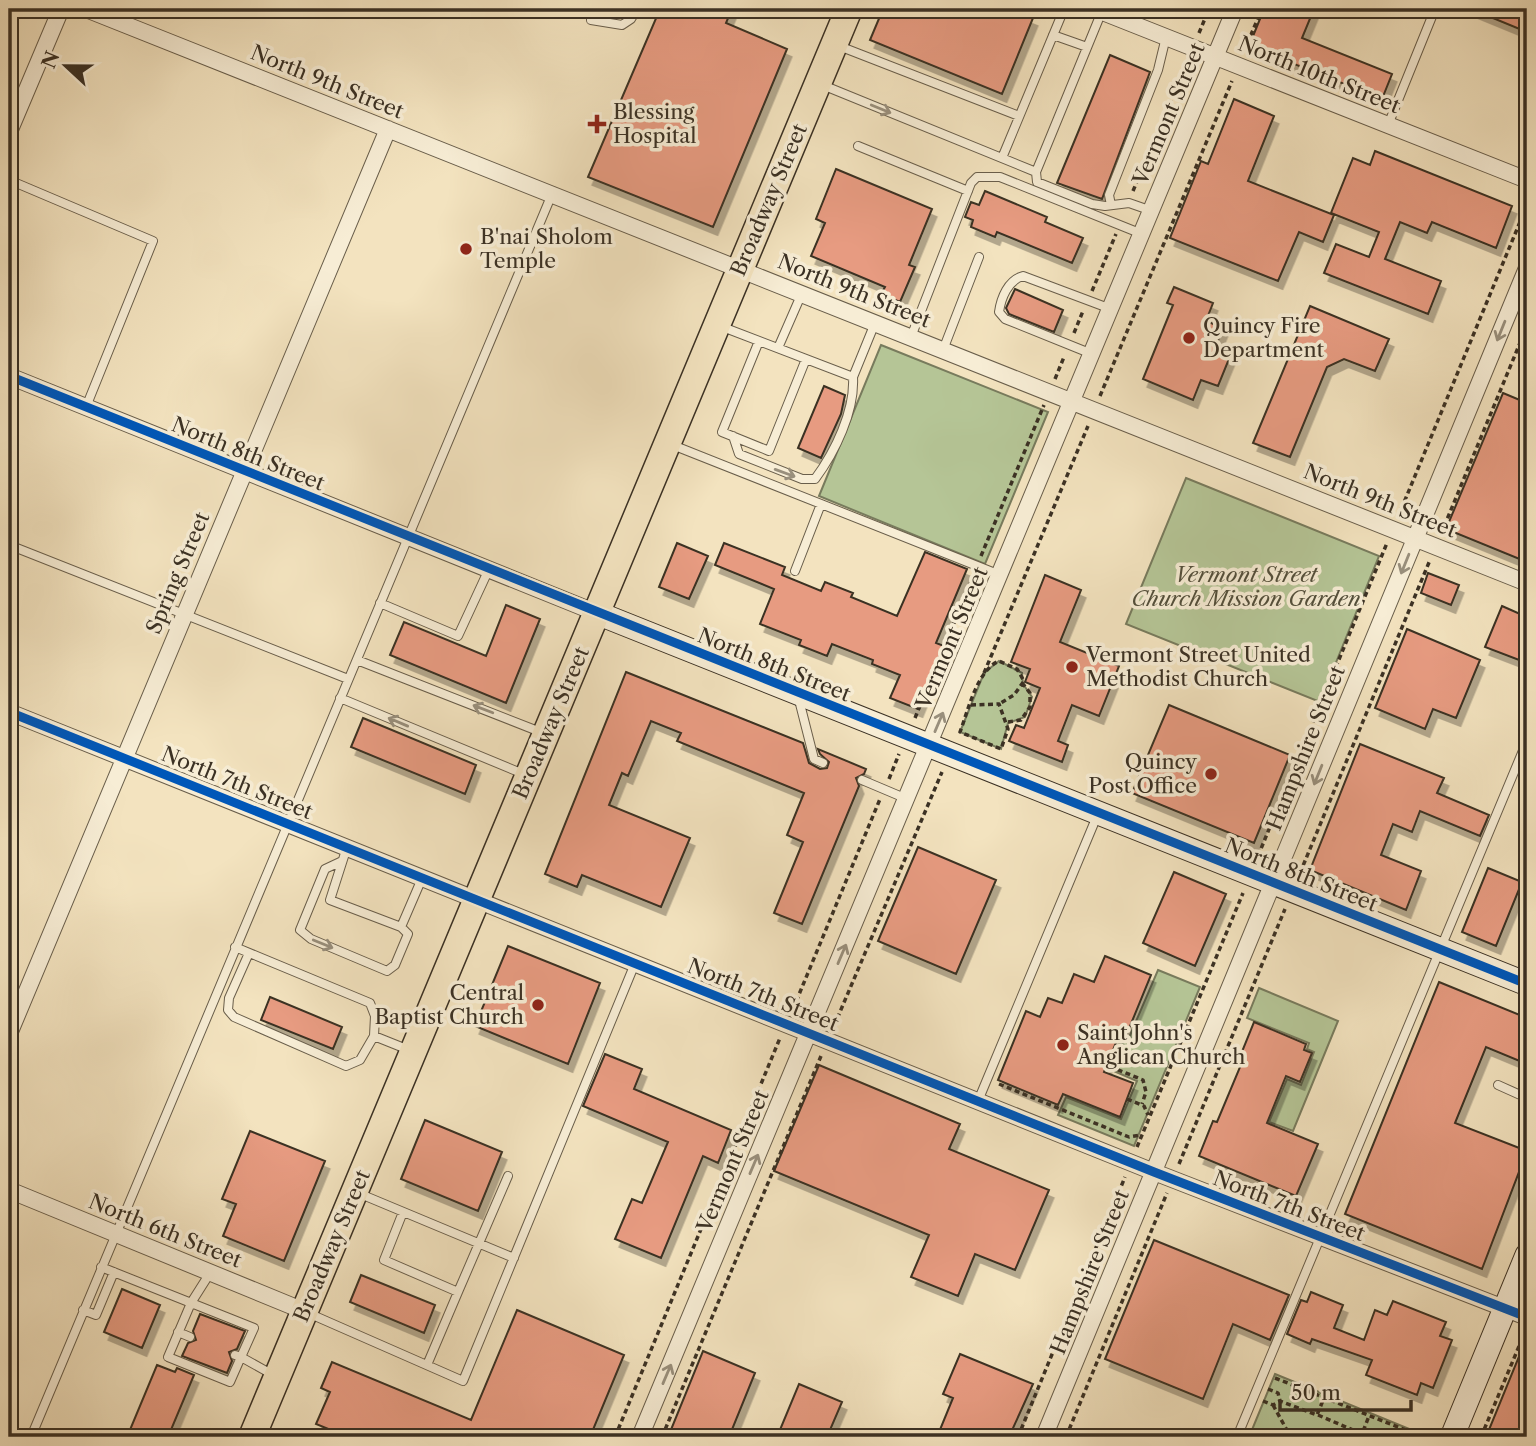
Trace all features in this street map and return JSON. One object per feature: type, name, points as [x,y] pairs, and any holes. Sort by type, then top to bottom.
[{"type":"main road","name":"Broadway Street","points":[[252,1437],[849,9]]},
{"type":"street","points":[[9,132],[61,9]]},
{"type":"street","name":"North 9th Street","points":[[86,9],[1527,583]]},
{"type":"street","name":"Vermont Street","points":[[640,1437],[907,799],[940,750],[1001,575],[1235,9]]},
{"type":"street","name":"North 10th Street","points":[[1098,10],[1527,180]]},
{"type":"street","name":"Spring Street","points":[[9,1034],[388,129]]},
{"type":"street","name":"Hampshire Street","points":[[1044,1437],[1527,268]]},
{"type":"street","name":"North 8th Street","points":[[9,376],[797,694],[1527,984]]},
{"type":"street","name":"North 7th Street","points":[[9,712],[289,822],[344,854],[423,876],[1154,1172],[1527,1317]]},
{"type":"street","name":"North 6th Street","points":[[9,1190],[304,1311]]},
{"type":"street","points":[[1452,1437],[1527,1255]]},
{"type":"lane","points":[[591,20],[622,25],[631,19],[637,9]]},
{"type":"lane","points":[[1002,159],[1064,9]]},
{"type":"lane","points":[[1388,125],[1435,9]]},
{"type":"lane","points":[[1098,10],[1087,47],[1036,172],[1037,182],[1092,204],[1129,202],[1152,211]]},
{"type":"lane","points":[[1053,35],[1087,47]]},
{"type":"lane","points":[[1111,205],[1109,195],[1158,70],[1166,37]]},
{"type":"lane","points":[[835,44],[1019,116]]},
{"type":"lane","points":[[818,83],[1036,172]]},
{"type":"lane","points":[[858,146],[968,191]]},
{"type":"lane","points":[[911,337],[968,191],[977,177],[1000,177],[1142,234]]},
{"type":"lane","points":[[9,180],[153,241],[86,407]]},
{"type":"lane","points":[[30,1437],[552,194]]},
{"type":"lane","points":[[943,350],[979,257]]},
{"type":"lane","points":[[1092,355],[1005,319],[999,312],[1000,306],[1009,286],[1023,276],[1111,309]]},
{"type":"lane","points":[[778,348],[802,293]]},
{"type":"lane","points":[[733,436],[739,454],[802,479],[815,479],[827,463],[854,397],[853,377],[876,323]]},
{"type":"lane","points":[[717,325],[853,377]]},
{"type":"lane","points":[[759,341],[722,432],[769,451],[806,359]]},
{"type":"lane","points":[[667,443],[1001,575]]},
{"type":"lane","points":[[795,572],[821,504]]},
{"type":"lane","points":[[9,545],[348,679]]},
{"type":"lane","points":[[380,603],[458,636],[489,569]]},
{"type":"lane","points":[[357,660],[546,734]]},
{"type":"lane","points":[[797,694],[814,759],[822,763]]},
{"type":"lane","points":[[341,698],[528,776]]},
{"type":"lane","points":[[1237,1437],[1527,741]]},
{"type":"lane","points":[[862,780],[907,799]]},
{"type":"lane","points":[[978,1101],[1099,813]]},
{"type":"lane","points":[[344,854],[330,900],[401,927],[408,934],[395,965],[387,971],[311,939],[300,930],[325,869],[344,854]]},
{"type":"lane","points":[[401,927],[423,876]]},
{"type":"lane","points":[[235,947],[370,1003],[374,1016],[374,1036],[360,1060],[346,1066],[234,1017],[228,1010],[229,998],[248,953]]},
{"type":"lane","points":[[304,1311],[463,1381],[636,961]]},
{"type":"lane","points":[[374,1036],[414,1052]]},
{"type":"lane","points":[[1498,1085],[1527,1098]]},
{"type":"lane","points":[[427,1365],[508,1175]]},
{"type":"lane","points":[[355,1192],[514,1258]]},
{"type":"lane","points":[[403,1212],[384,1260],[458,1292]]},
{"type":"lane","points":[[101,1267],[114,1272],[191,1303],[254,1328],[238,1356],[230,1382],[168,1357],[191,1303],[211,1272]]},
{"type":"lane","points":[[83,1310],[96,1315],[114,1272]]},
{"type":"lane","points":[[178,1332],[190,1337]]},
{"type":"lane","points":[[238,1356],[277,1377]]},
{"type":"path","points":[[662,1437],[827,1041],[940,750],[960,732],[1262,9]]},
{"type":"path","points":[[1018,1437],[1527,205]]},
{"type":"path","points":[[984,673],[991,664],[1003,662],[1022,673],[1023,684],[1030,692],[1030,707],[1021,720],[1007,722]]},
{"type":"path","points":[[971,705],[999,704],[1014,695],[1023,684]]},
{"type":"path","points":[[960,732],[1001,748],[1007,722],[999,704]]},
{"type":"path","points":[[1094,1060],[1143,1080],[1146,1088],[1142,1104]]},
{"type":"path","points":[[987,1079],[1129,1137],[1138,1138],[1145,1128],[1149,1112],[1142,1104],[1127,1098]]},
{"type":"path","points":[[1482,1437],[1527,1326]]},
{"type":"path","points":[[1264,1373],[1423,1437]]},
{"type":"path","points":[[1259,1385],[1278,1393],[1280,1401],[1364,1436]]},
{"type":"path","points":[[1317,1415],[1324,1398]]},
{"type":"path","points":[[1273,1405],[1288,1432],[1300,1437]]},
{"type":"path","points":[[1364,1436],[1369,1416]]},
{"type":"path","points":[[1353,1437],[1364,1436]]},
{"type":"green space","points":[[881,345],[1048,412],[985,564],[819,496]]},
{"type":"green space","name":"Vermont Street Church Mission Garden","points":[[1186,478],[1379,556],[1320,702],[1126,624]]},
{"type":"green space","points":[[999,661],[1022,673],[1023,684],[1032,697],[1025,717],[1008,723],[1001,749],[960,732],[984,673]]},
{"type":"green space","points":[[1158,970],[1200,987],[1134,1146],[1058,1115],[1066,1097],[1121,1119],[1137,1081],[1109,1069],[1122,1038],[1128,1040]]},
{"type":"green space","points":[[1259,988],[1338,1021],[1293,1131],[1269,1122],[1287,1079],[1301,1085],[1314,1052],[1307,1049],[1309,1043],[1247,1018]]},
{"type":"green space","points":[[1275,1374],[1424,1435],[1249,1437]]},
{"type":"building","points":[[660,9],[732,9],[726,23],[787,49],[713,227],[588,177]]},
{"type":"building","points":[[883,9],[1010,9],[1033,18],[1002,94],[870,40]]},
{"type":"building","points":[[1264,9],[1314,9],[1302,38],[1392,74],[1382,99],[1249,46]]},
{"type":"building","points":[[1471,9],[1527,9],[1527,32]]},
{"type":"building","points":[[1110,55],[1150,72],[1102,199],[1057,183]]},
{"type":"building","points":[[1234,99],[1274,116],[1248,181],[1334,215],[1323,242],[1299,232],[1278,281],[1170,238],[1201,161],[1208,164]]},
{"type":"building","points":[[1375,151],[1512,206],[1496,248],[1432,222],[1427,233],[1400,222],[1385,259],[1441,281],[1428,314],[1324,273],[1336,244],[1369,257],[1379,232],[1331,213],[1353,158],[1370,165]]},
{"type":"building","points":[[836,169],[932,209],[909,265],[915,267],[900,302],[881,294],[885,287],[811,256],[825,223],[816,219]]},
{"type":"building","points":[[985,191],[1047,217],[1045,222],[1083,238],[1072,263],[997,232],[995,237],[971,227],[973,220],[965,217],[971,202],[979,205]]},
{"type":"building","name":"Quincy Fire Department","points":[[1174,287],[1213,303],[1206,321],[1223,328],[1215,348],[1231,354],[1218,386],[1201,380],[1193,400],[1143,379],[1173,305],[1167,303]]},
{"type":"building","points":[[1015,289],[1063,310],[1054,332],[1009,314],[1006,308]]},
{"type":"building","points":[[1310,306],[1389,339],[1375,371],[1344,359],[1327,367],[1290,457],[1253,443]]},
{"type":"building","points":[[824,386],[845,395],[841,414],[821,458],[798,448]]},
{"type":"building","points":[[1503,393],[1527,403],[1527,562],[1446,529]]},
{"type":"building","points":[[677,543],[708,556],[689,599],[659,587]]},
{"type":"building","points":[[724,543],[785,567],[782,575],[821,591],[825,582],[853,593],[851,597],[897,616],[925,552],[967,569],[936,643],[944,646],[918,709],[890,698],[900,675],[872,664],[873,660],[832,644],[827,656],[799,645],[801,640],[760,624],[774,589],[715,565]]},
{"type":"building","points":[[1428,573],[1459,585],[1451,605],[1421,593]]},
{"type":"building","name":"Vermont Street United Methodist Church","points":[[1045,575],[1081,590],[1060,642],[1119,666],[1099,716],[1072,705],[1058,741],[1068,745],[1062,762],[1009,741],[1016,725],[1024,728],[1040,688],[1025,682],[1030,669],[1011,662]]},
{"type":"building","points":[[506,605],[540,619],[506,703],[390,655],[404,622],[486,656]]},
{"type":"building","points":[[1502,606],[1527,617],[1527,663],[1485,647]]},
{"type":"building","points":[[1407,629],[1480,660],[1456,718],[1433,709],[1425,729],[1375,708]]},
{"type":"building","points":[[626,672],[803,743],[809,763],[820,769],[827,768],[829,762],[818,749],[866,769],[864,774],[856,778],[859,786],[802,924],[774,913],[803,842],[787,835],[804,793],[677,741],[681,733],[651,721],[628,776],[622,773],[609,805],[690,838],[661,907],[582,875],[577,887],[545,874]]},
{"type":"building","name":"Quincy Post Office","points":[[1169,705],[1290,755],[1254,843],[1132,793]]},
{"type":"building","points":[[363,718],[476,765],[465,794],[351,747]]},
{"type":"building","points":[[1360,744],[1444,778],[1437,793],[1489,815],[1480,836],[1420,811],[1412,832],[1393,824],[1381,855],[1421,871],[1406,910],[1310,870]]},
{"type":"building","points":[[918,847],[996,880],[956,974],[878,941]]},
{"type":"building","points":[[1488,868],[1522,882],[1496,946],[1462,932]]},
{"type":"building","points":[[1174,872],[1226,894],[1195,966],[1143,943]]},
{"type":"building","name":"Central Baptist Church","points":[[508,946],[600,983],[568,1064],[475,1026]]},
{"type":"building","name":"Saint John's Anglican Church","points":[[1105,956],[1151,975],[1126,1036],[1120,1033],[1104,1072],[1133,1083],[1120,1117],[1063,1094],[1058,1105],[998,1080],[1026,1011],[1040,1017],[1048,998],[1062,1003],[1074,974],[1094,982]]},
{"type":"building","points":[[1439,982],[1527,1018],[1527,1064],[1486,1047],[1455,1123],[1527,1151],[1482,1269],[1345,1214]]},
{"type":"building","points":[[270,997],[342,1027],[333,1049],[261,1020]]},
{"type":"building","points":[[1254,1022],[1306,1044],[1304,1050],[1312,1053],[1300,1082],[1286,1076],[1267,1123],[1318,1144],[1296,1196],[1199,1156],[1213,1121],[1217,1122],[1243,1060],[1239,1059]]},
{"type":"building","points":[[605,1054],[642,1069],[634,1089],[731,1130],[718,1163],[703,1156],[661,1258],[615,1239],[632,1199],[642,1203],[668,1142],[583,1106]]},
{"type":"building","points":[[819,1065],[960,1124],[949,1149],[1049,1190],[1015,1270],[975,1254],[958,1296],[911,1277],[929,1235],[774,1171]]},
{"type":"building","points":[[425,1120],[502,1152],[478,1211],[401,1179]]},
{"type":"building","points":[[250,1131],[325,1161],[284,1261],[223,1236],[236,1204],[222,1199]]},
{"type":"building","points":[[1154,1240],[1289,1295],[1270,1340],[1233,1324],[1203,1399],[1105,1359]]},
{"type":"building","points":[[361,1275],[435,1305],[424,1333],[350,1302]]},
{"type":"building","points":[[122,1289],[160,1305],[142,1348],[104,1332]]},
{"type":"building","points":[[1311,1292],[1343,1305],[1334,1328],[1364,1340],[1375,1310],[1387,1315],[1393,1301],[1446,1322],[1440,1336],[1452,1340],[1433,1388],[1421,1383],[1417,1395],[1366,1375],[1372,1360],[1312,1339],[1310,1344],[1287,1334],[1301,1300],[1307,1302]]},
{"type":"building","points":[[517,1310],[624,1355],[590,1437],[439,1437],[422,1430],[420,1437],[348,1437],[316,1424],[330,1392],[321,1388],[332,1362],[471,1420]]},
{"type":"building","points":[[200,1314],[245,1331],[237,1349],[229,1352],[232,1361],[227,1373],[182,1356],[188,1343],[196,1340],[193,1331]]},
{"type":"building","points":[[1527,1337],[1527,1437],[1486,1437]]},
{"type":"building","points":[[703,1351],[755,1373],[729,1437],[668,1437]]},
{"type":"building","points":[[960,1354],[1033,1384],[1009,1437],[937,1437],[953,1398],[943,1394]]},
{"type":"building","points":[[157,1365],[175,1372],[177,1368],[194,1375],[168,1437],[127,1437]]},
{"type":"building","points":[[799,1384],[842,1402],[827,1437],[777,1437]]},
{"type":"cycle path","points":[[9,376],[1527,984]]},
{"type":"cycle path","points":[[9,712],[1154,1172],[1527,1317]]},
{"type":"place","name":"Blessing Hospital","points":[[597,124]]},
{"type":"place","name":"B'nai Sholom Temple","points":[[466,249]]},
{"type":"place","name":"Quincy Fire Department","points":[[1189,338]]},
{"type":"place","name":"Vermont Street United Methodist Church","points":[[1072,667]]},
{"type":"place","name":"Quincy Post Office","points":[[1211,774]]},
{"type":"place","name":"Central Baptist Church","points":[[538,1005]]},
{"type":"place","name":"Saint John's Anglican Church","points":[[1063,1045]]}]
